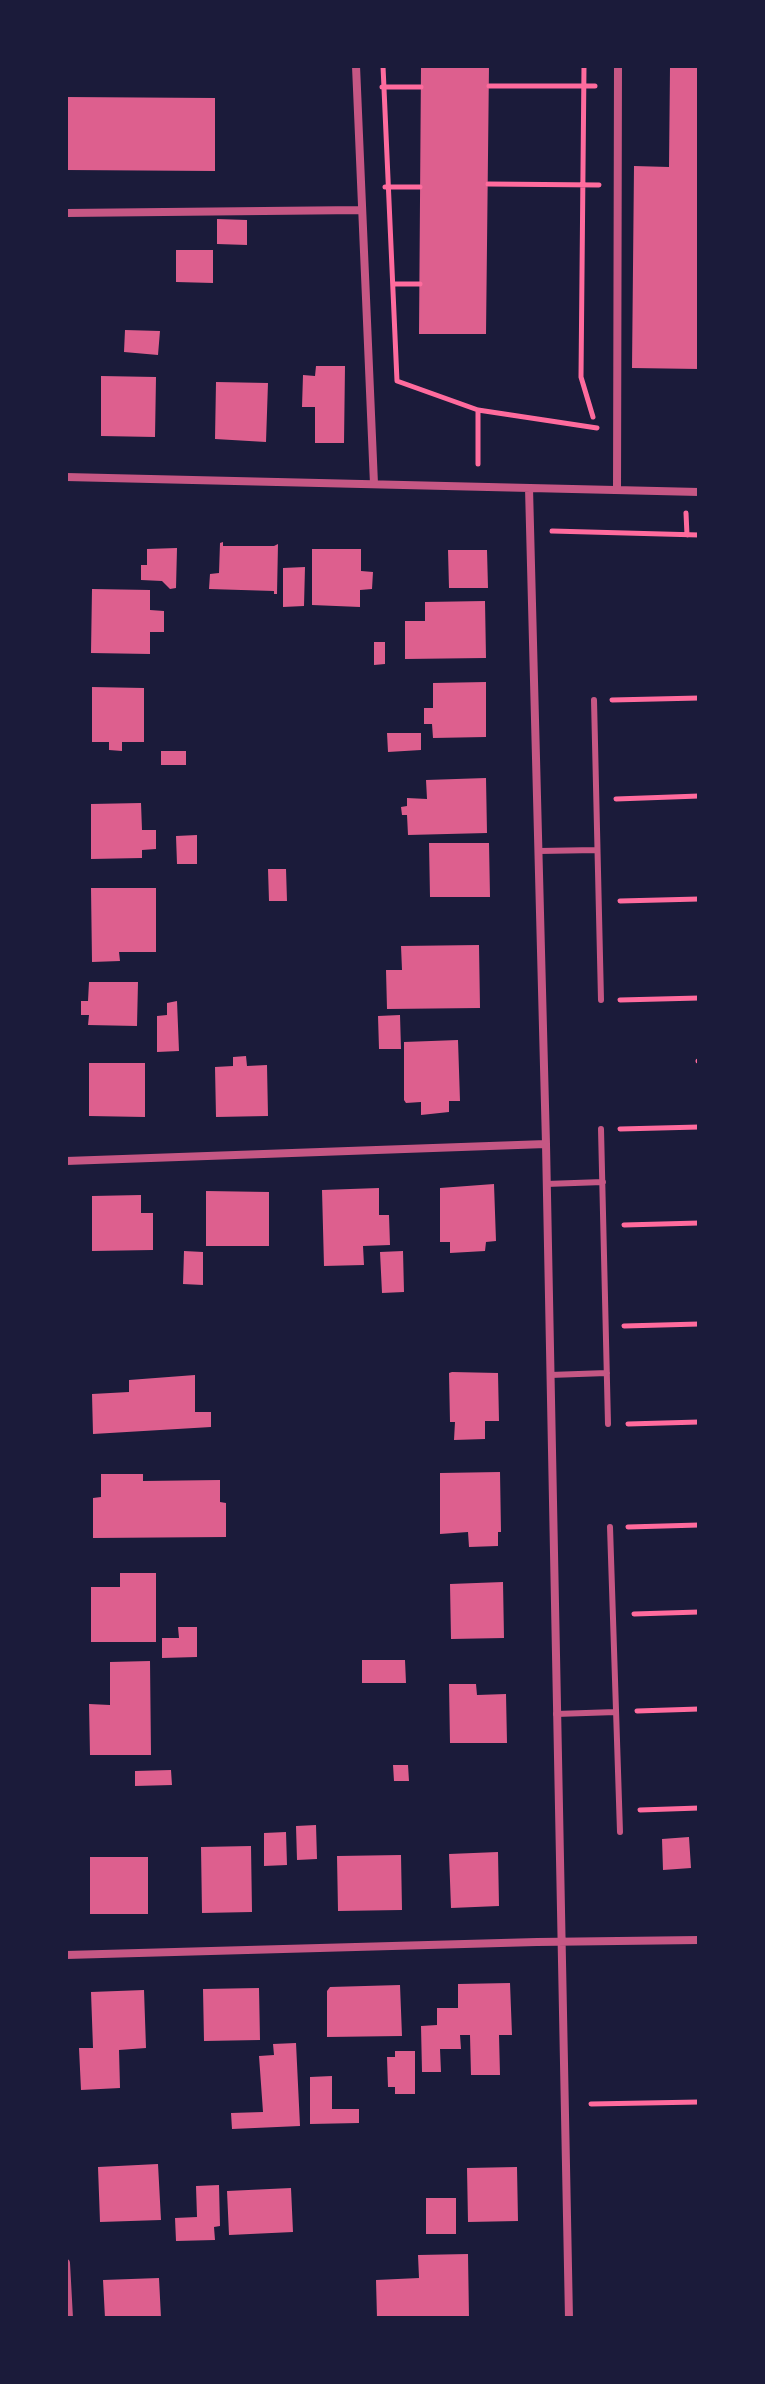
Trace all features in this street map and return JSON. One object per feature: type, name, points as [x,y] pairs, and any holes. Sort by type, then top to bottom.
[{"type":"street","points":[[356,66],[374,484]]},
{"type":"street","points":[[617,490],[618,66]]},
{"type":"street","points":[[66,213],[362,210]]},
{"type":"street","points":[[66,477],[699,492]]},
{"type":"street","points":[[529,488],[546,1144],[569,2318]]},
{"type":"street","points":[[66,1161],[546,1144]]},
{"type":"street","points":[[66,1955],[699,1940]]},
{"type":"street","points":[[66,2263],[69,2318]]},
{"type":"lane","points":[[594,700],[601,1000]]},
{"type":"lane","points":[[539,851],[597,850]]},
{"type":"lane","points":[[601,1129],[608,1424]]},
{"type":"lane","points":[[546,1184],[603,1182]]},
{"type":"lane","points":[[550,1375],[607,1373]]},
{"type":"lane","points":[[610,1527],[620,1832]]},
{"type":"lane","points":[[556,1714],[616,1712]]},
{"type":"path","points":[[383,66],[397,381],[478,410],[617,431]]},
{"type":"path","points":[[584,66],[581,377],[593,415],[593,443]]},
{"type":"path","points":[[489,86],[617,86]]},
{"type":"path","points":[[357,88],[421,87]]},
{"type":"path","points":[[488,184],[617,185]]},
{"type":"path","points":[[361,187],[420,187]]},
{"type":"path","points":[[366,285],[420,284]]},
{"type":"path","points":[[478,410],[478,487]]},
{"type":"path","points":[[530,530],[699,535]]},
{"type":"path","points":[[594,700],[699,698]]},
{"type":"path","points":[[596,799],[699,796]]},
{"type":"path","points":[[598,902],[699,899]]},
{"type":"path","points":[[601,1000],[699,998]]},
{"type":"path","points":[[601,1129],[699,1127]]},
{"type":"path","points":[[604,1225],[699,1223]]},
{"type":"path","points":[[606,1326],[699,1324]]},
{"type":"path","points":[[608,1424],[699,1422]]},
{"type":"path","points":[[610,1527],[699,1525]]},
{"type":"path","points":[[613,1615],[699,1612]]},
{"type":"path","points":[[616,1712],[699,1709]]},
{"type":"path","points":[[619,1811],[699,1808]]},
{"type":"path","points":[[591,2104],[699,2102]]},
{"type":"building","points":[[421,66],[489,66],[486,334],[419,334]]},
{"type":"building","points":[[670,67],[699,67],[699,369],[632,368],[634,166],[669,167]]},
{"type":"building","points":[[66,97],[215,98],[215,171],[66,170]]},
{"type":"building","points":[[217,219],[247,220],[247,245],[217,244]]},
{"type":"building","points":[[176,250],[213,250],[213,283],[176,282]]},
{"type":"building","points":[[125,330],[160,331],[158,355],[124,352]]},
{"type":"building","points":[[316,366],[345,366],[344,443],[315,443],[315,407],[302,407],[303,375],[315,376]]},
{"type":"building","points":[[101,376],[156,377],[155,437],[101,436]]},
{"type":"building","points":[[216,382],[268,383],[266,442],[215,439]]},
{"type":"building","points":[[223,542],[223,546],[278,544],[277,594],[274,591],[209,589],[210,574],[219,573],[220,543]]},
{"type":"building","points":[[177,548],[176,588],[170,589],[162,581],[141,580],[141,565],[147,565],[147,549]]},
{"type":"building","points":[[312,549],[361,549],[361,571],[373,572],[372,589],[360,590],[360,607],[312,605]]},
{"type":"building","points":[[448,550],[487,550],[488,588],[449,588]]},
{"type":"building","points":[[305,567],[304,606],[283,607],[283,568]]},
{"type":"building","points":[[92,589],[150,590],[150,610],[164,611],[164,632],[150,632],[150,654],[91,653]]},
{"type":"building","points":[[485,601],[486,658],[405,659],[405,621],[425,621],[425,602]]},
{"type":"building","points":[[374,642],[385,642],[385,664],[374,665]]},
{"type":"building","points":[[486,682],[486,737],[433,738],[432,724],[424,724],[424,708],[433,708],[433,683]]},
{"type":"building","points":[[92,687],[144,688],[144,742],[122,742],[122,751],[109,750],[109,742],[92,742]]},
{"type":"building","points":[[387,733],[421,733],[421,750],[388,752]]},
{"type":"building","points":[[161,751],[186,751],[186,765],[161,765]]},
{"type":"building","points":[[486,778],[487,833],[408,835],[407,815],[402,815],[401,807],[407,806],[407,798],[427,799],[426,780]]},
{"type":"building","points":[[141,803],[142,830],[156,830],[156,849],[142,850],[142,858],[91,859],[91,804]]},
{"type":"building","points":[[197,835],[197,864],[177,864],[176,836]]},
{"type":"building","points":[[429,843],[489,843],[490,897],[430,897]]},
{"type":"building","points":[[268,869],[286,869],[287,901],[269,901]]},
{"type":"building","points":[[91,888],[156,888],[156,952],[119,952],[120,961],[92,962]]},
{"type":"building","points":[[479,945],[480,1008],[387,1009],[386,970],[402,970],[401,946]]},
{"type":"building","points":[[89,982],[138,982],[137,1026],[88,1025],[89,1015],[81,1015],[81,1001],[88,1001]]},
{"type":"building","points":[[177,1001],[179,1051],[157,1052],[157,1016],[167,1015],[167,1003]]},
{"type":"building","points":[[400,1015],[401,1049],[379,1049],[378,1016]]},
{"type":"building","points":[[458,1040],[460,1101],[449,1101],[449,1112],[421,1115],[421,1102],[406,1103],[404,1100],[404,1042]]},
{"type":"building","points":[[246,1056],[247,1066],[267,1065],[268,1116],[216,1117],[215,1067],[233,1066],[233,1057]]},
{"type":"building","points":[[89,1063],[145,1063],[145,1117],[89,1116]]},
{"type":"building","points":[[494,1184],[496,1241],[486,1242],[485,1251],[450,1253],[450,1242],[440,1242],[440,1188]]},
{"type":"building","points":[[379,1188],[379,1215],[389,1215],[390,1245],[363,1246],[364,1265],[324,1266],[322,1190]]},
{"type":"building","points":[[206,1191],[269,1192],[269,1246],[206,1246]]},
{"type":"building","points":[[141,1195],[141,1213],[153,1213],[153,1250],[92,1251],[92,1196]]},
{"type":"building","points":[[184,1251],[203,1252],[203,1285],[183,1284]]},
{"type":"building","points":[[403,1251],[404,1292],[382,1293],[380,1252]]},
{"type":"building","points":[[449,1373],[498,1373],[499,1421],[485,1421],[485,1439],[454,1440],[455,1422],[450,1422]]},
{"type":"building","points":[[195,1375],[195,1412],[211,1412],[211,1427],[93,1434],[92,1394],[129,1392],[129,1380]]},
{"type":"building","points":[[500,1472],[501,1532],[498,1532],[498,1546],[469,1547],[468,1532],[440,1534],[440,1473]]},
{"type":"building","points":[[101,1474],[143,1474],[143,1481],[220,1480],[220,1502],[226,1503],[226,1537],[93,1538],[93,1498],[101,1497]]},
{"type":"building","points":[[120,1573],[156,1573],[156,1642],[91,1642],[91,1587],[120,1587]]},
{"type":"building","points":[[503,1582],[504,1638],[451,1639],[450,1584]]},
{"type":"building","points":[[178,1627],[197,1627],[197,1657],[162,1658],[162,1638],[179,1638]]},
{"type":"building","points":[[362,1660],[405,1660],[406,1683],[362,1683]]},
{"type":"building","points":[[150,1661],[151,1755],[90,1755],[89,1704],[110,1705],[110,1662]]},
{"type":"building","points":[[449,1684],[476,1684],[477,1695],[506,1694],[507,1743],[450,1743]]},
{"type":"building","points":[[393,1765],[408,1765],[409,1781],[394,1781]]},
{"type":"building","points":[[171,1770],[172,1785],[135,1786],[135,1771]]},
{"type":"building","points":[[316,1825],[317,1859],[297,1860],[296,1826]]},
{"type":"building","points":[[286,1832],[287,1865],[264,1866],[264,1833]]},
{"type":"building","points":[[689,1837],[691,1868],[663,1870],[662,1839]]},
{"type":"building","points":[[251,1846],[252,1912],[202,1913],[201,1847]]},
{"type":"building","points":[[498,1852],[499,1906],[451,1908],[449,1854]]},
{"type":"building","points":[[401,1855],[402,1910],[338,1911],[337,1856]]},
{"type":"building","points":[[90,1857],[148,1857],[148,1914],[90,1914]]},
{"type":"building","points":[[510,1983],[512,2035],[499,2035],[500,2075],[471,2075],[470,2035],[460,2035],[461,2049],[440,2049],[441,2072],[422,2072],[421,2026],[437,2025],[437,2008],[458,2008],[458,1984]]},
{"type":"building","points":[[400,1985],[402,2036],[327,2037],[327,1991],[330,1987]]},
{"type":"building","points":[[259,1988],[260,2040],[204,2041],[203,1989]]},
{"type":"building","points":[[144,1990],[146,2048],[119,2050],[120,2088],[81,2090],[79,2048],[93,2048],[91,1992]]},
{"type":"building","points":[[296,2043],[300,2126],[232,2129],[231,2113],[263,2112],[259,2056],[274,2055],[273,2044]]},
{"type":"building","points":[[395,2051],[415,2051],[415,2094],[395,2094],[395,2087],[388,2087],[387,2057],[395,2057]]},
{"type":"building","points":[[332,2076],[332,2109],[359,2109],[359,2123],[310,2124],[310,2077]]},
{"type":"building","points":[[158,2164],[161,2220],[100,2222],[98,2167]]},
{"type":"building","points":[[517,2167],[518,2221],[468,2222],[467,2168]]},
{"type":"building","points":[[219,2185],[220,2226],[214,2227],[215,2240],[176,2241],[175,2218],[197,2217],[196,2186]]},
{"type":"building","points":[[291,2188],[293,2232],[229,2235],[227,2191]]},
{"type":"building","points":[[426,2198],[456,2198],[456,2234],[426,2234]]},
{"type":"building","points":[[468,2254],[469,2318],[377,2318],[376,2280],[419,2278],[418,2255]]},
{"type":"building","points":[[159,2278],[161,2318],[105,2318],[103,2280]]}]
